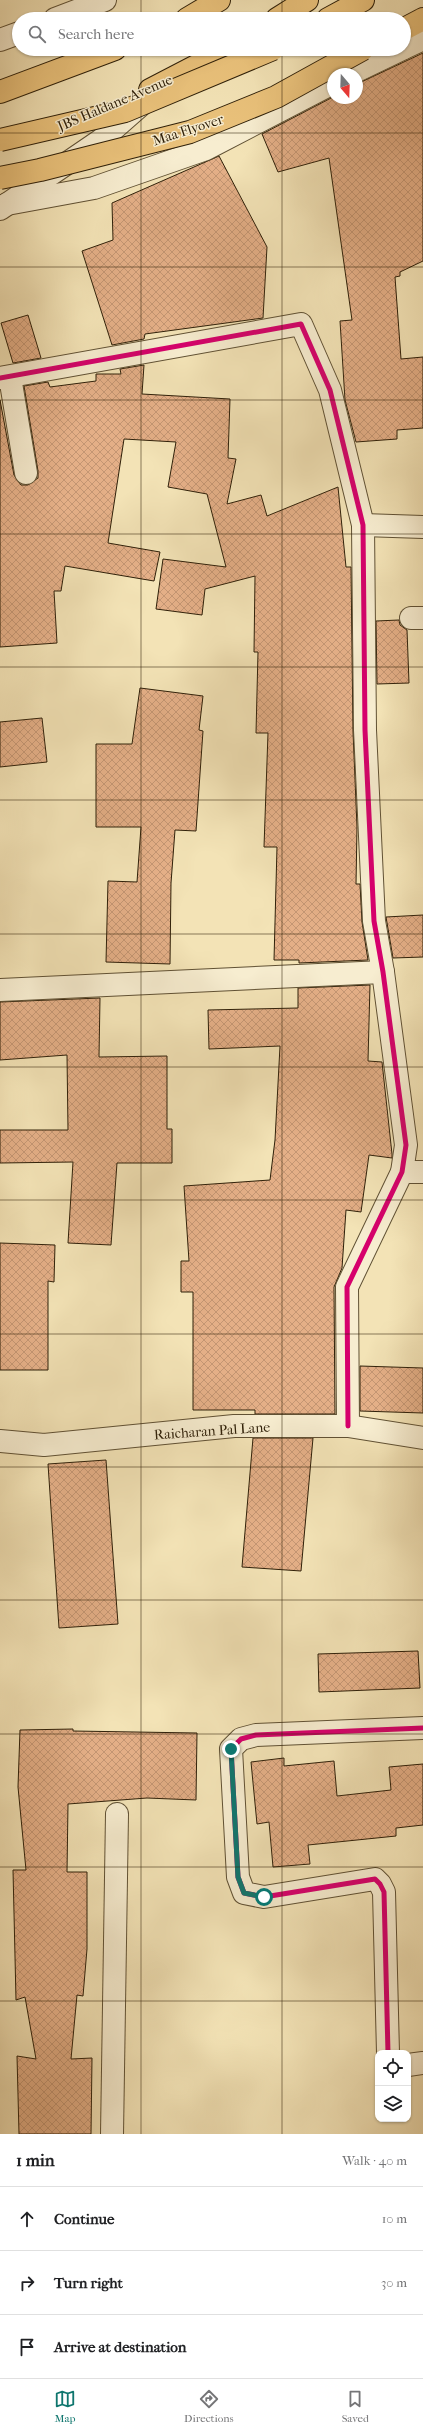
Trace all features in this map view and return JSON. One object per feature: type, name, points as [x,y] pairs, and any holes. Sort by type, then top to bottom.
[{"type":"main road","points":[[200,12],[219,0]]},
{"type":"main road","points":[[288,12],[307,0]]},
{"type":"main road","points":[[341,12],[363,0]]},
{"type":"main road","points":[[411,25],[423,19]]},
{"type":"main road","points":[[0,92],[96,56]]},
{"type":"main road","name":"JBS Haldane Avenue","points":[[0,150],[165,84],[217,56]]},
{"type":"main road","points":[[0,140],[125,111],[256,56]]},
{"type":"main road","name":"Maa Flyover","points":[[0,178],[40,170],[190,132],[276,97],[350,56]]},
{"type":"street","points":[[73,12],[104,0]]},
{"type":"street","points":[[0,40],[12,35]]},
{"type":"street","points":[[411,44],[423,39]]},
{"type":"street","points":[[362,68],[387,56]]},
{"type":"street","points":[[4,206],[101,140],[165,84]]},
{"type":"street","points":[[4,206],[94,188],[206,149],[327,86]]},
{"type":"street","points":[[26,473],[5,377],[301,324],[330,390],[363,525],[364,730],[374,920],[383,972],[406,1144],[402,1172],[347,1287],[348,1426]]},
{"type":"street","points":[[363,525],[423,527]]},
{"type":"street","points":[[0,990],[383,972]]},
{"type":"street","points":[[402,1172],[423,1172]]},
{"type":"street","name":"Raicharan Pal Lane","points":[[0,1441],[44,1445],[234,1426],[348,1426],[423,1438]]},
{"type":"street","points":[[388,2050],[384,1892],[380,1884],[375,1879],[264,1897],[244,1893],[238,1877],[231,1749],[240,1739],[256,1735],[423,1728]]},
{"type":"street","points":[[112,2134],[117,1814]]},
{"type":"street","points":[[411,2065],[423,2063]]},
{"type":"building","points":[[423,53],[423,261],[400,272],[400,276],[395,277],[401,359],[423,357],[423,428],[397,430],[397,439],[356,442],[345,400],[340,321],[352,320],[329,158],[278,172],[262,134],[327,100],[327,104],[363,104],[363,81]]},
{"type":"building","points":[[219,156],[267,247],[263,318],[145,334],[144,339],[112,345],[82,251],[113,240],[112,203]]},
{"type":"building","points":[[28,315],[41,358],[13,363],[1,323]]},
{"type":"building","points":[[144,365],[142,394],[230,399],[228,458],[236,459],[227,504],[261,495],[267,516],[338,487],[346,567],[351,567],[353,731],[357,827],[356,884],[360,884],[362,922],[368,960],[299,963],[299,960],[274,960],[277,847],[264,847],[268,733],[256,733],[258,652],[254,652],[255,576],[205,589],[202,615],[156,609],[163,559],[226,567],[207,494],[168,487],[176,442],[124,439],[108,543],[160,552],[154,581],[65,566],[61,591],[54,591],[57,643],[0,647],[0,400],[14,475],[21,485],[28,485],[38,478],[38,471],[24,386],[48,382],[50,387],[96,381],[96,374],[121,374],[120,369]]},
{"type":"building","points":[[399,620],[400,625],[407,630],[409,683],[377,684],[376,621]]},
{"type":"building","points":[[140,688],[203,696],[199,730],[203,731],[196,831],[175,830],[171,883],[170,964],[106,962],[108,881],[137,882],[141,827],[96,827],[96,744],[132,744]]},
{"type":"building","points":[[42,718],[47,762],[0,767],[0,722]]},
{"type":"building","points":[[423,915],[423,957],[393,958],[386,917]]},
{"type":"building","points":[[370,985],[368,1061],[382,1062],[392,1158],[369,1155],[361,1212],[346,1210],[342,1268],[334,1287],[335,1414],[255,1414],[255,1410],[193,1410],[193,1292],[181,1292],[181,1261],[189,1261],[184,1186],[270,1180],[275,1140],[280,1046],[209,1049],[208,1010],[298,1008],[298,988]]},
{"type":"building","points":[[100,998],[99,1057],[167,1056],[167,1129],[172,1129],[172,1163],[117,1163],[111,1245],[68,1243],[73,1162],[0,1163],[0,1130],[68,1130],[67,1055],[0,1060],[0,1002]]},
{"type":"building","points":[[0,1243],[55,1245],[54,1282],[48,1281],[48,1370],[0,1370]]},
{"type":"building","points":[[360,1366],[423,1368],[423,1413],[360,1411]]},
{"type":"building","points":[[253,1438],[313,1438],[301,1571],[242,1567]]},
{"type":"building","points":[[106,1460],[118,1624],[59,1628],[48,1464]]},
{"type":"building","points":[[418,1651],[420,1688],[319,1692],[318,1654]]},
{"type":"building","points":[[73,1729],[73,1731],[197,1733],[196,1800],[147,1798],[68,1804],[67,1872],[87,1872],[87,1949],[83,1996],[77,1995],[71,2059],[92,2058],[91,2134],[19,2134],[17,2056],[36,2059],[25,1997],[16,2000],[13,1870],[26,1870],[18,1787],[20,1730]]},
{"type":"building","points":[[284,1758],[284,1766],[334,1761],[337,1796],[391,1790],[389,1767],[423,1764],[423,1825],[396,1828],[396,1836],[308,1845],[310,1864],[273,1867],[269,1822],[257,1824],[251,1762]]},
{"type":"cycle path","points":[[0,378],[301,324],[330,390],[363,525],[365,730],[374,921],[383,972],[406,1145],[402,1172],[347,1287],[348,1426]]},
{"type":"cycle path","points":[[388,2050],[384,1892],[380,1884],[375,1879],[264,1897],[244,1893],[238,1877],[231,1749],[241,1739],[256,1735],[423,1728]]},
{"type":"route","points":[[231,1749],[238,1877],[244,1893],[264,1897]]}]
